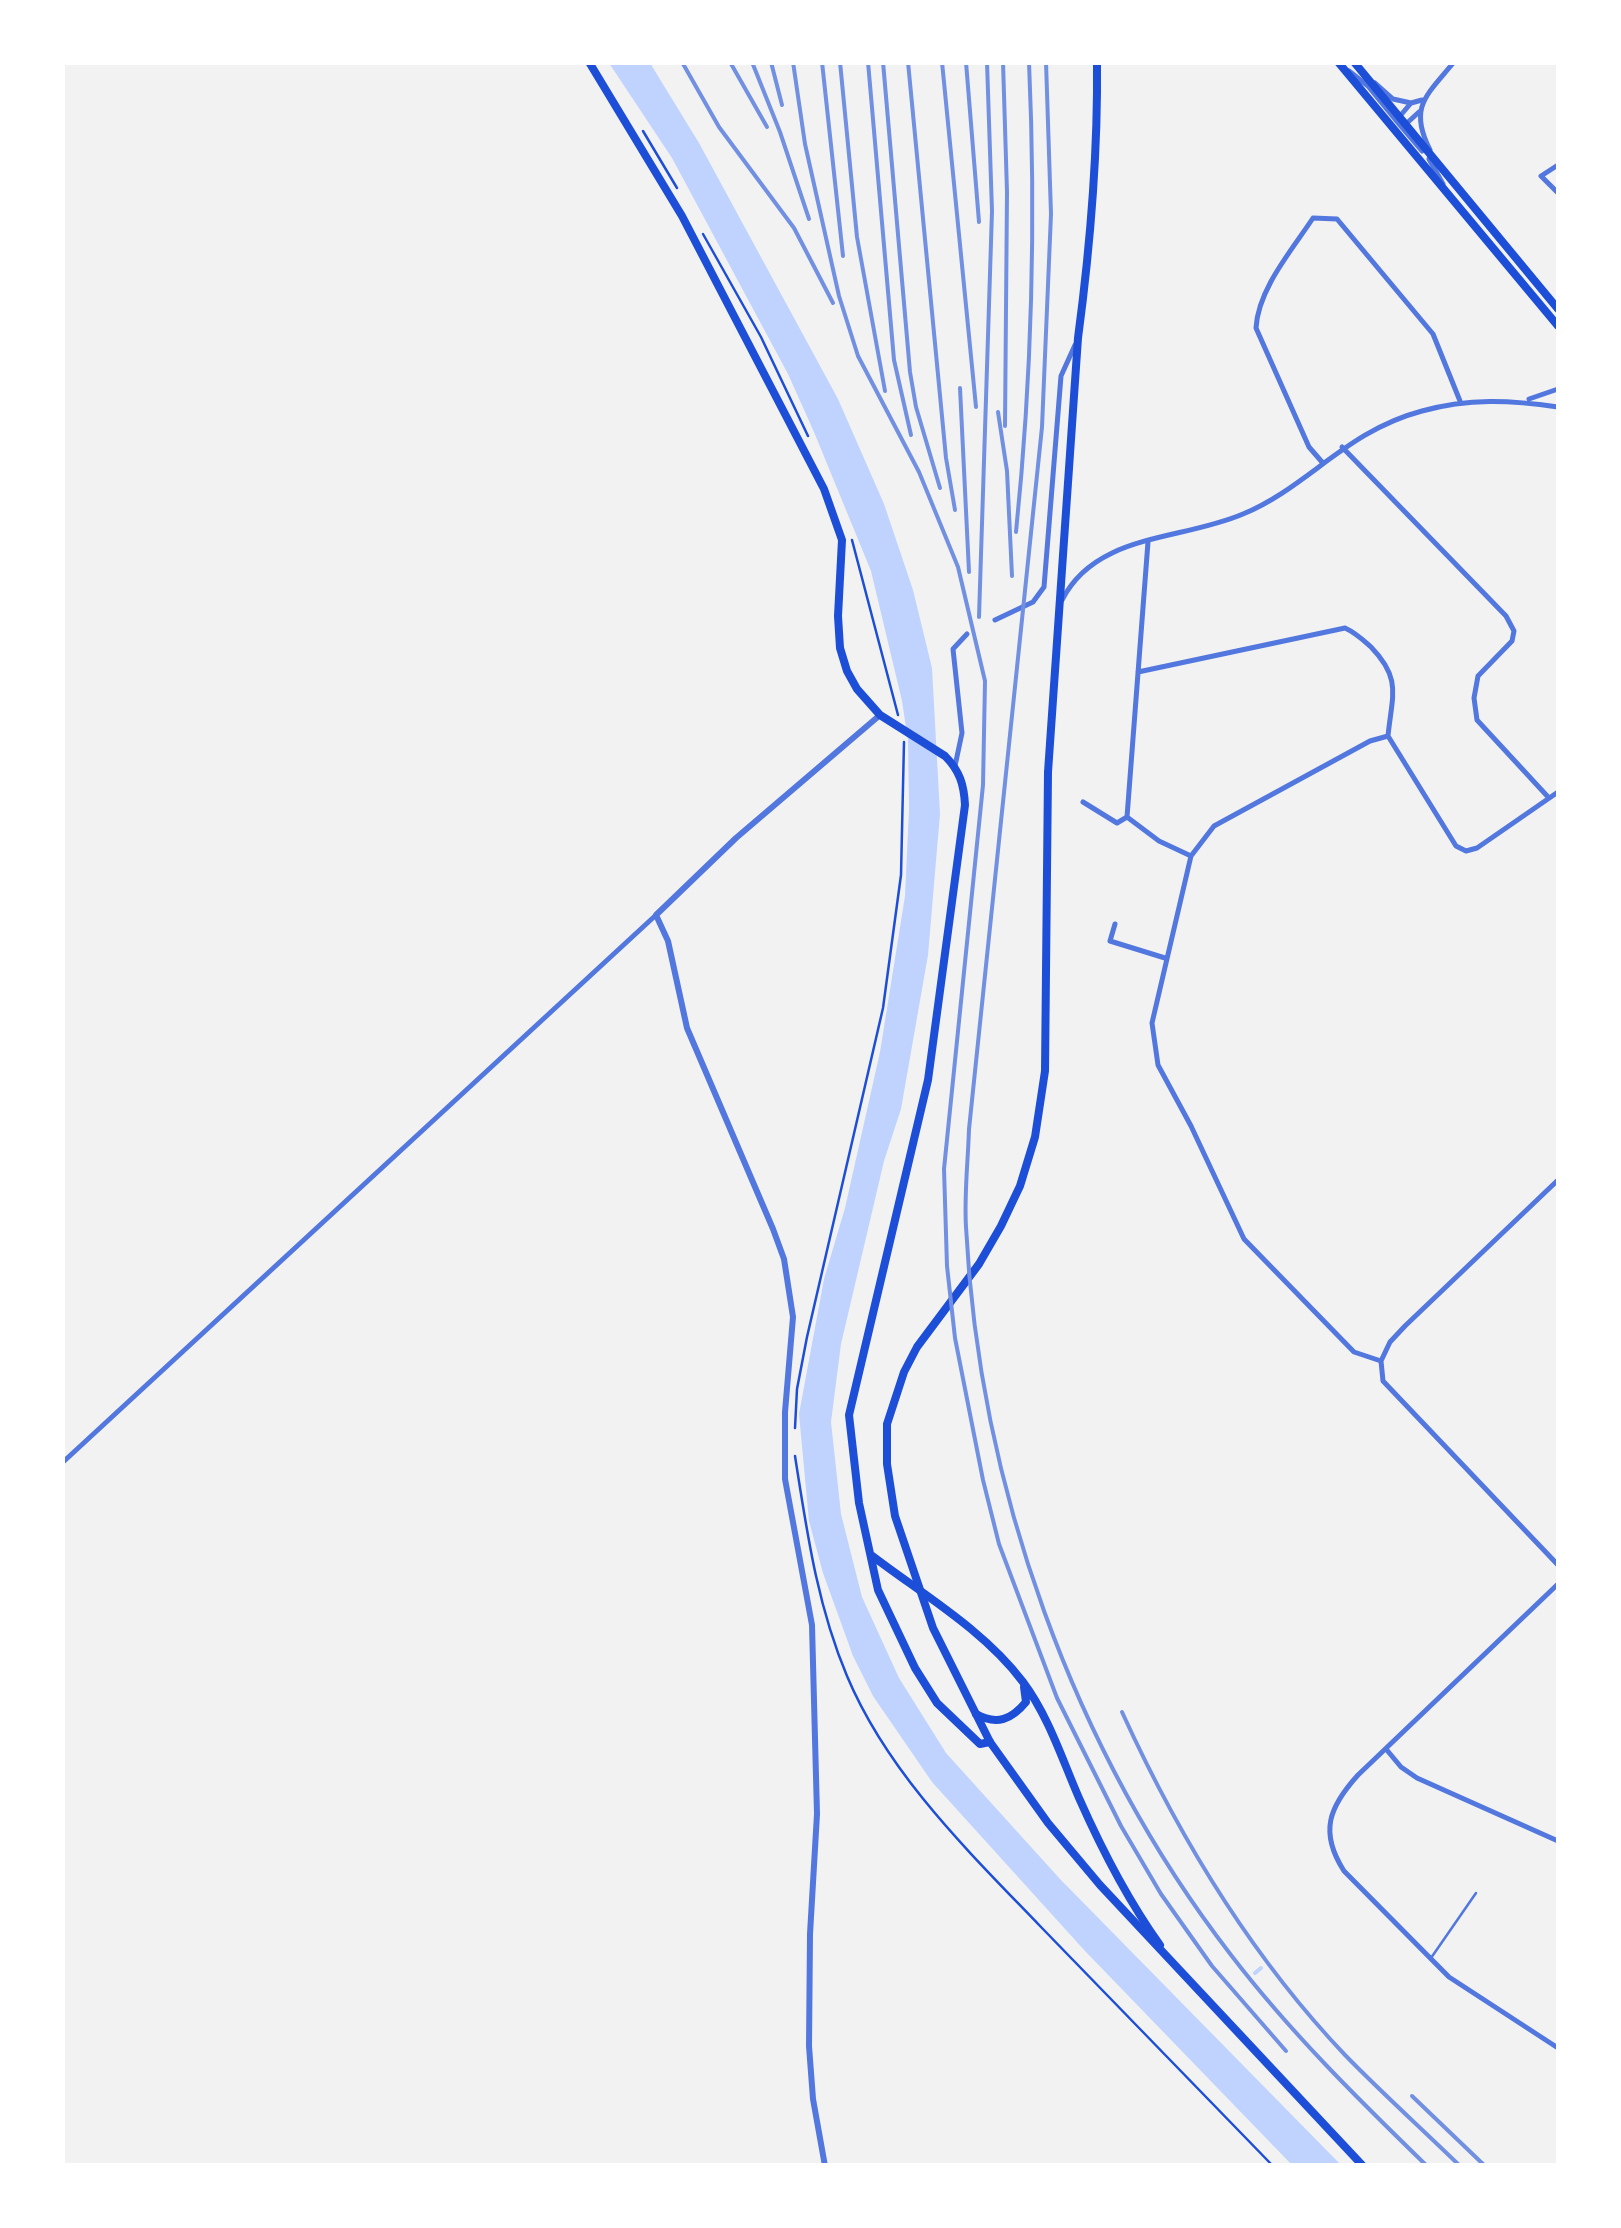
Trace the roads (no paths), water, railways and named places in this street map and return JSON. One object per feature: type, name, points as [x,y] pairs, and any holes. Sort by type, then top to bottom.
[{"type":"main road","points":[[589,62],[682,216],[824,489],[842,540],[840,648],[857,690],[880,715],[896,720],[945,756],[956,766],[964,784],[965,805],[928,1080],[849,1415],[859,1503],[878,1590],[915,1668],[937,1703],[980,1744],[990,1742]]},
{"type":"main road","points":[[1097,62],[1085,285],[1048,772],[1045,1071],[1034,1137],[1020,1186],[979,1264],[935,1319],[904,1372],[887,1424],[887,1464],[895,1516],[933,1628],[990,1742],[1048,1823],[1177,1968],[1364,2166]]},
{"type":"main road","points":[[1338,63],[1558,326]]},
{"type":"main road","points":[[1356,64],[1558,309]]},
{"type":"main road","points":[[872,1556],[966,1626],[1023,1682],[1047,1720],[1130,1904],[1177,1968]]},
{"type":"main road","points":[[976,1714],[1000,1721],[1016,1714],[1026,1702],[1023,1682]]},
{"type":"street","points":[[1432,154],[1420,131],[1419,112],[1422,100],[1454,62]]},
{"type":"street","points":[[1338,63],[1368,86],[1402,121],[1431,160],[1449,194]]},
{"type":"street","points":[[1356,64],[1393,98],[1422,100]]},
{"type":"street","points":[[1402,121],[1411,102]]},
{"type":"street","points":[[1402,121],[1419,112]]},
{"type":"street","points":[[1558,165],[1541,176],[1558,192]]},
{"type":"street","points":[[1322,462],[1309,447],[1256,328],[1264,298],[1313,218],[1337,220],[1424,322],[1446,362],[1460,401]]},
{"type":"street","points":[[995,620],[1034,602],[1044,587],[1061,376],[1078,338]]},
{"type":"street","points":[[1058,608],[1084,568],[1106,553],[1243,514],[1385,423],[1460,401],[1536,399],[1558,390]]},
{"type":"street","points":[[1516,400],[1558,407]]},
{"type":"street","points":[[1342,447],[1506,616],[1514,631],[1512,641],[1478,676],[1474,698],[1477,720],[1550,798]]},
{"type":"street","points":[[1128,816],[1148,542]]},
{"type":"street","points":[[1138,672],[1346,628],[1387,664],[1393,679],[1388,736],[1456,846],[1466,851],[1477,848],[1558,792]]},
{"type":"street","points":[[956,766],[962,734],[953,649],[967,634]]},
{"type":"street","points":[[62,1463],[736,838],[880,715]]},
{"type":"street","points":[[1380,1361],[1354,1352],[1244,1239],[1158,1065],[1152,1023],[1191,856],[1214,826],[1370,741],[1388,736]]},
{"type":"street","points":[[1083,802],[1117,823],[1128,816]]},
{"type":"street","points":[[1128,816],[1159,840],[1191,856]]},
{"type":"street","points":[[656,915],[668,941],[687,1028],[773,1229],[791,1294],[785,1480],[812,1625],[816,1814],[810,2046],[825,2166]]},
{"type":"street","points":[[1116,924],[1110,941],[1165,958]]},
{"type":"street","points":[[1558,1180],[1404,1326],[1380,1361],[1384,1381],[1558,1565]]},
{"type":"street","points":[[1558,1584],[1335,1803],[1329,1830],[1334,1856],[1344,1871],[1430,1960],[1449,1977],[1558,2048]]},
{"type":"street","points":[[1386,1749],[1417,1778],[1558,1841]]},
{"type":"lane","points":[[1430,1960],[1476,1893]]},
{"type":"water","points":[[609,63],[650,63],[699,143],[838,399],[884,504],[913,590],[932,668],[940,814],[928,955],[901,1109],[884,1161],[841,1344],[831,1422],[841,1514],[862,1597],[899,1678],[946,1753],[1060,1879],[1341,2165],[1292,2165],[1085,1951],[932,1782],[873,1696],[853,1656],[823,1573],[809,1521],[799,1414],[824,1279],[845,1208],[880,1052],[905,896],[908,740],[871,571],[814,432],[788,374],[672,158]]},
{"type":"waterway","points":[[1255,1973],[1261,1968]]},
{"type":"railway","points":[[682,62],[719,127],[794,228],[833,303]]},
{"type":"railway","points":[[730,62],[767,127]]},
{"type":"railway","points":[[752,62],[809,219]]},
{"type":"railway","points":[[771,62],[782,105]]},
{"type":"railway","points":[[793,62],[805,144],[839,296],[858,356],[919,472],[958,567],[985,681],[983,785],[944,1169],[947,1266],[955,1338],[983,1480],[999,1544],[1057,1698],[1121,1826],[1161,1894],[1212,1966],[1286,2051]]},
{"type":"railway","points":[[822,62],[843,256]]},
{"type":"railway","points":[[840,62],[857,237],[885,391]]},
{"type":"railway","points":[[868,62],[894,360],[911,435]]},
{"type":"railway","points":[[883,62],[910,372],[940,488]]},
{"type":"railway","points":[[908,62],[946,458],[955,510]]},
{"type":"railway","points":[[942,62],[976,407]]},
{"type":"railway","points":[[966,62],[979,222]]},
{"type":"railway","points":[[979,617],[992,211],[987,62]]},
{"type":"railway","points":[[1003,62],[1007,192],[1005,426]]},
{"type":"railway","points":[[1016,532],[1031,297],[1029,62]]},
{"type":"railway","points":[[1046,62],[1051,214],[1042,427],[969,1129],[966,1191],[975,1324],[991,1421],[1014,1517],[1044,1611],[1081,1703],[1125,1791],[1175,1875],[1231,1955],[1325,2064],[1427,2166]]},
{"type":"railway","points":[[960,388],[969,572]]},
{"type":"railway","points":[[998,412],[1007,471],[1012,576]]},
{"type":"railway","points":[[1122,1712],[1192,1848],[1278,1977],[1345,2055],[1460,2166]]},
{"type":"railway","points":[[1412,2096],[1485,2166]]}]
